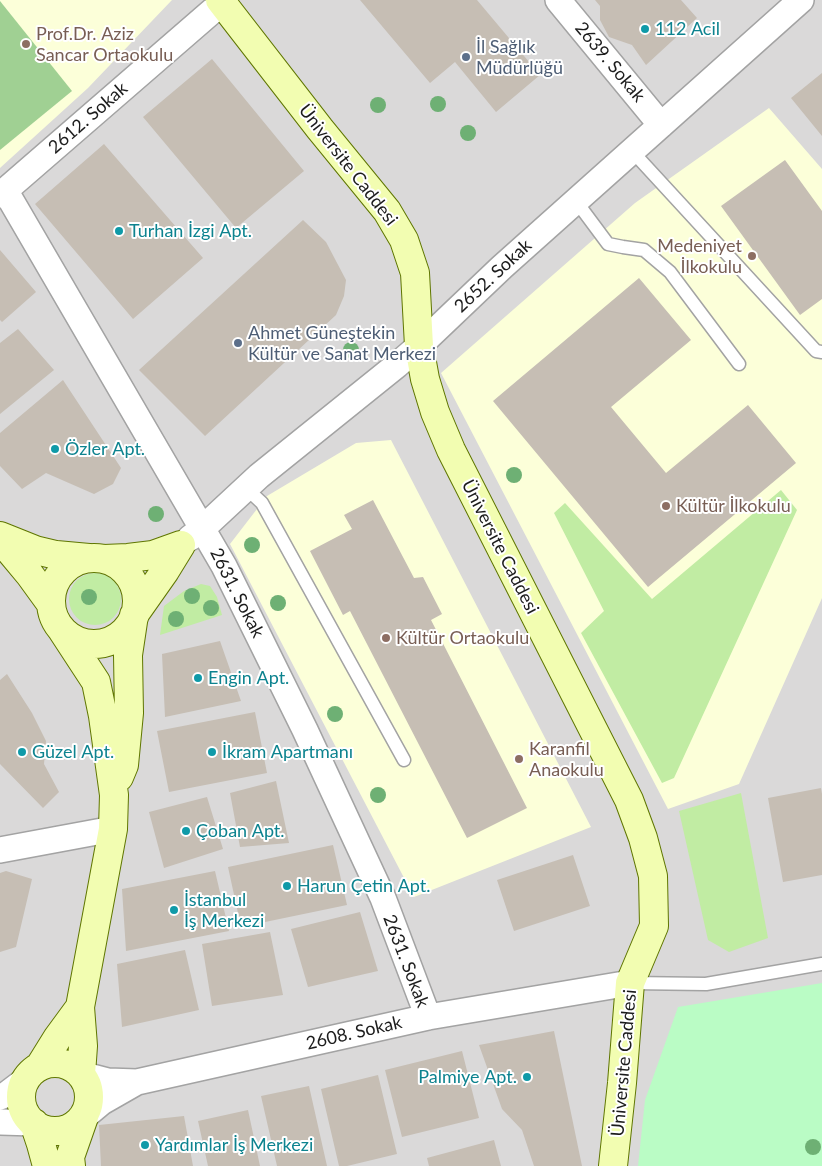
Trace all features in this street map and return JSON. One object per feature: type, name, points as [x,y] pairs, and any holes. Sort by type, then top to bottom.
[{"type":"street","name":"2639. Sokak","points":[[558,0],[662,124]]},
{"type":"street","name":"2652. Sokak","points":[[181,545],[203,528],[259,476],[419,346],[502,267],[801,0]]},
{"type":"street","name":"2612. Sokak","points":[[3,192],[222,1]]},
{"type":"street","name":"Üniversite Caddesi","points":[[222,1],[320,129],[387,211],[404,240],[415,273],[419,346],[425,379],[435,412],[451,450],[629,800],[643,838],[653,876],[654,926],[630,983],[613,1166]]},
{"type":"street","name":"2631. Sokak","points":[[3,192],[224,566],[300,721],[378,889],[428,1017]]},
{"type":"street","points":[[0,538],[56,555],[98,558],[128,558],[154,555],[181,545]]},
{"type":"street","points":[[0,538],[51,604]]},
{"type":"street","points":[[62,630],[74,639],[88,643],[103,643],[116,638],[127,628],[181,545]]},
{"type":"street","points":[[81,1074],[83,1046],[80,1007],[113,830],[114,795],[103,716],[96,682],[54,618],[51,604],[51,591],[57,578],[77,560],[98,558],[117,564],[134,585],[137,600],[128,655],[129,713],[124,765],[114,795]]},
{"type":"street","points":[[0,850],[113,830]]},
{"type":"street","name":"2608. Sokak","points":[[138,1082],[428,1017],[630,983]]},
{"type":"street","points":[[80,1007],[32,1073],[21,1092],[22,1104],[26,1114],[43,1129],[65,1130],[76,1125],[102,1102],[138,1082]]},
{"type":"street","points":[[0,1097],[7,1094],[32,1073],[51,1062],[73,1067],[81,1074],[88,1084],[89,1106],[70,1157],[71,1166]]},
{"type":"street","points":[[81,1074],[108,1081],[138,1082]]},
{"type":"street","points":[[0,1122],[34,1123]]},
{"type":"street","points":[[34,1123],[47,1166]]},
{"type":"lane","points":[[632,151],[816,351],[822,352]]},
{"type":"lane","points":[[576,200],[608,244],[644,250],[670,272],[739,364]]},
{"type":"lane","points":[[246,488],[262,503],[404,760]]},
{"type":"lane","points":[[630,983],[706,984],[822,964]]},
{"type":"shaded area","points":[[0,0],[822,0],[822,1166],[0,1166]]},
{"type":"shaded area","points":[[0,0],[172,0],[88,88],[0,168]]},
{"type":"shaded area","name":"Kültür İlkokulu","points":[[769,108],[822,169],[822,598],[739,784],[668,809],[441,373],[635,203]]},
{"type":"shaded area","name":"Kültür Ortaokulu","points":[[391,440],[591,827],[414,897],[230,544],[267,496],[356,443]]},
{"type":"green space","name":"Prof.Dr. Aziz Sancar Ortaokulu","points":[[0,1],[72,91],[0,150]]},
{"type":"green space","points":[[781,490],[797,510],[674,778],[662,783],[581,633],[604,611],[554,513],[565,503],[652,599]]},
{"type":"green space","points":[[95,573],[105,575],[113,581],[119,589],[121,599],[119,609],[113,617],[105,623],[95,625],[85,623],[77,617],[71,609],[69,599],[71,589],[77,581],[85,575]]},
{"type":"green space","points":[[201,584],[210,586],[217,597],[222,615],[160,635],[164,606],[184,591]]},
{"type":"green space","points":[[741,793],[768,938],[729,952],[708,940],[679,811]]},
{"type":"green space","points":[[822,983],[822,1166],[638,1166],[645,1100],[678,1007]]},
{"type":"building","name":"İl Sağlık Müdürlüğü","points":[[360,0],[477,0],[540,75],[496,112],[455,62],[430,83]]},
{"type":"building","name":"112 Acil","points":[[595,0],[681,0],[697,18],[646,65],[632,45],[609,37],[600,20],[600,6]]},
{"type":"building","points":[[212,59],[304,171],[236,228],[143,117]]},
{"type":"building","points":[[822,73],[822,136],[791,98]]},
{"type":"building","name":"Turhan İzgi Apt.","points":[[104,144],[203,258],[133,319],[35,204]]},
{"type":"building","points":[[785,160],[822,211],[822,299],[800,315],[721,206]]},
{"type":"building","name":"Ahmet Güneştekin Kültür ve Sanat Merkezi","points":[[303,220],[326,242],[346,280],[344,296],[336,315],[205,436],[139,370]]},
{"type":"building","points":[[0,250],[36,292],[2,322],[0,320]]},
{"type":"building","points":[[639,278],[691,340],[611,407],[666,473],[748,405],[796,463],[648,587],[493,401]]},
{"type":"building","points":[[18,329],[54,370],[0,414],[0,343]]},
{"type":"building","name":"Özler Apt.","points":[[63,380],[121,468],[113,484],[94,494],[46,473],[22,489],[0,466],[0,433]]},
{"type":"building","points":[[373,500],[414,578],[423,577],[442,614],[431,620],[527,808],[467,838],[350,611],[343,615],[310,551],[352,529],[344,515]]},
{"type":"building","name":"Engin Apt.","points":[[220,641],[241,701],[165,717],[162,654]]},
{"type":"building","name":"Güzel Apt.","points":[[7,674],[32,713],[46,741],[44,764],[59,792],[43,808],[0,764],[0,680]]},
{"type":"building","name":"İkram Apartmanı","points":[[255,712],[267,773],[169,792],[157,731]]},
{"type":"building","points":[[276,781],[289,843],[240,847],[230,793]]},
{"type":"building","points":[[821,788],[822,875],[783,882],[768,798]]},
{"type":"building","name":"Çoban Apt.","points":[[207,797],[223,849],[164,868],[149,812]]},
{"type":"building","name":"Harun Çetin Apt.","points":[[333,845],[347,905],[241,927],[228,867]]},
{"type":"building","points":[[573,855],[590,906],[514,931],[497,880]]},
{"type":"building","points":[[6,871],[32,879],[16,947],[0,952],[0,873]]},
{"type":"building","name":"İstanbul İş Merkezi","points":[[215,871],[229,931],[126,951],[122,889]]},
{"type":"building","points":[[360,912],[378,971],[308,987],[291,929]]},
{"type":"building","points":[[270,932],[283,995],[212,1006],[202,944]]},
{"type":"building","points":[[185,950],[199,1010],[122,1027],[117,964]]},
{"type":"building","name":"Palmiye Apt.","points":[[554,1031],[582,1166],[534,1166],[522,1130],[502,1109],[479,1045]]},
{"type":"building","points":[[462,1051],[479,1118],[402,1137],[385,1070]]},
{"type":"building","points":[[378,1075],[397,1154],[347,1166],[339,1166],[321,1089]]},
{"type":"building","points":[[309,1086],[327,1166],[277,1166],[261,1096]]},
{"type":"building","points":[[248,1110],[260,1166],[208,1166],[198,1121]]},
{"type":"building","name":"Yardımlar İş Merkezi","points":[[184,1116],[193,1166],[101,1166],[99,1125]]},
{"type":"building","points":[[494,1140],[501,1166],[429,1166],[427,1158]]},
{"type":"place","name":"112 Acil","points":[[645,29]]},
{"type":"place","name":"Prof.Dr. Aziz Sancar Ortaokulu","points":[[26,44]]},
{"type":"place","name":"İl Sağlık Müdürlüğü","points":[[466,57]]},
{"type":"place","name":"Turhan İzgi Apt.","points":[[119,231]]},
{"type":"place","name":"Medeniyet İlkokulu","points":[[752,256]]},
{"type":"place","name":"Ahmet Güneştekin Kültür ve Sanat Merkezi","points":[[238,343]]},
{"type":"place","name":"Özler Apt.","points":[[55,449]]},
{"type":"place","name":"Kültür İlkokulu","points":[[666,506]]},
{"type":"place","name":"Kültür Ortaokulu","points":[[386,638]]},
{"type":"place","name":"Engin Apt.","points":[[198,678]]},
{"type":"place","name":"Güzel Apt.","points":[[22,752]]},
{"type":"place","name":"İkram Apartmanı","points":[[212,752]]},
{"type":"place","name":"Karanfil Anaokulu","points":[[519,759]]},
{"type":"place","name":"Çoban Apt.","points":[[186,831]]},
{"type":"place","name":"Harun Çetin Apt.","points":[[287,886]]},
{"type":"place","name":"İstanbul İş Merkezi","points":[[174,910]]},
{"type":"place","name":"Palmiye Apt.","points":[[527,1077]]},
{"type":"place","name":"Yardımlar İş Merkezi","points":[[145,1145]]}]
